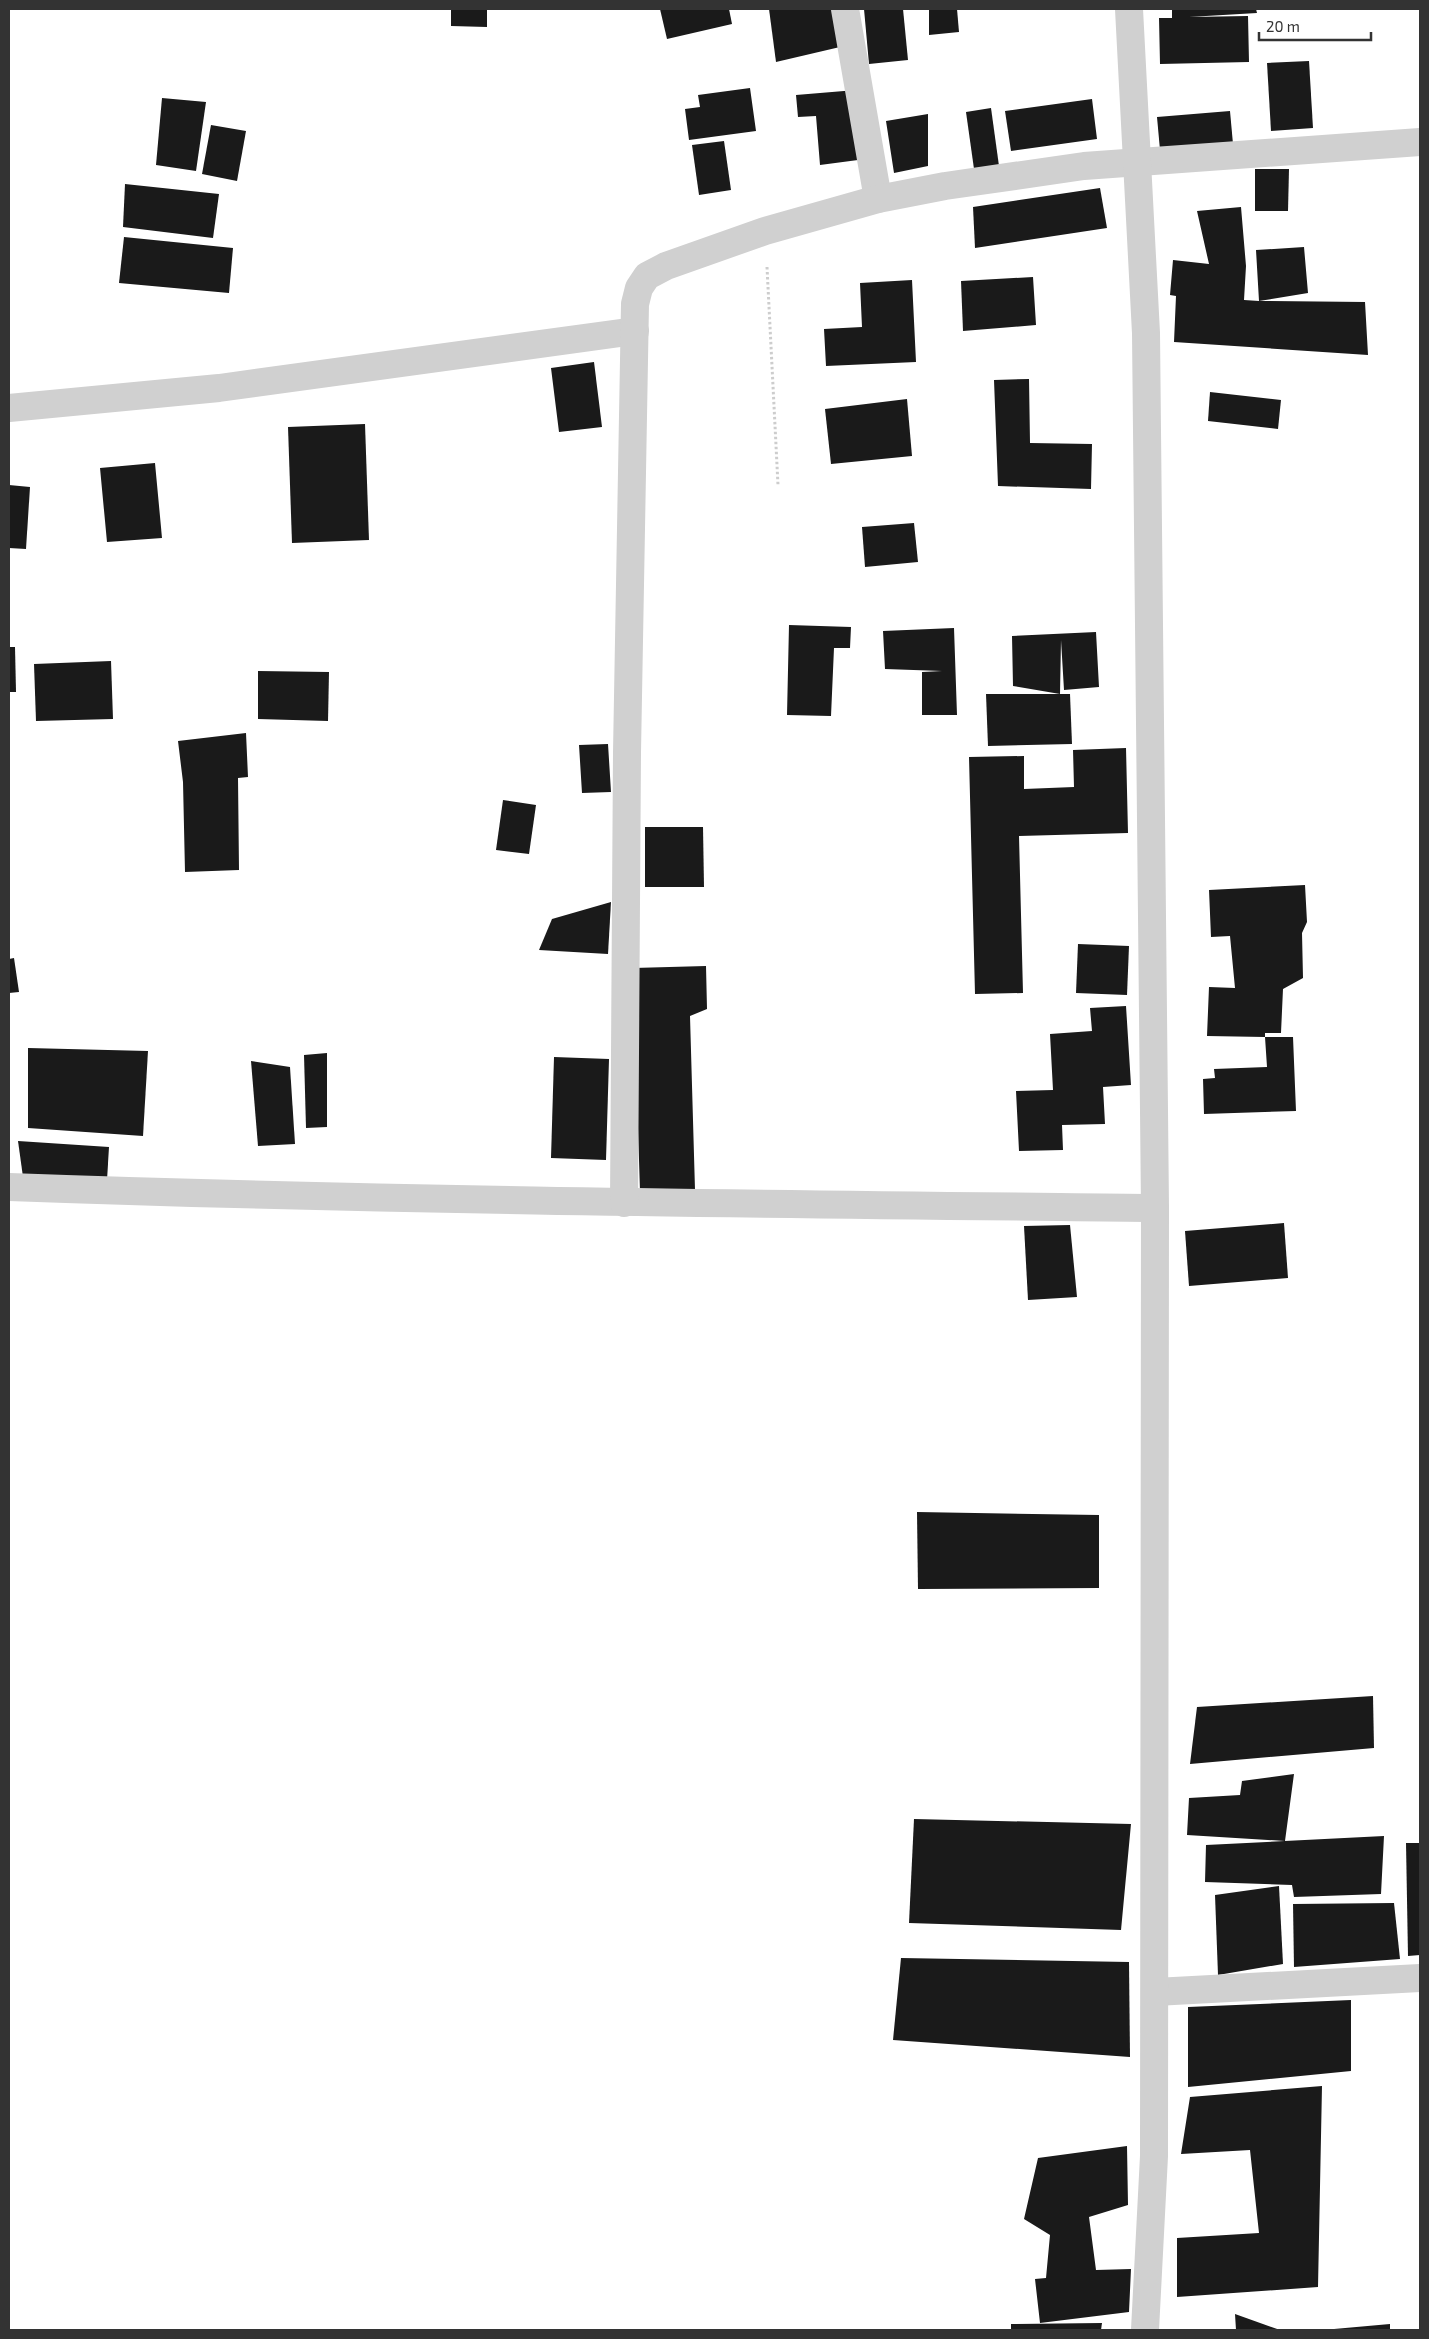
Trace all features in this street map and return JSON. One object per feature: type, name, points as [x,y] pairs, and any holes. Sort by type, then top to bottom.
[{"type":"street","points":[[845,9],[878,199]]},
{"type":"street","points":[[1129,9],[1146,333],[1155,1208],[1153,1817],[1156,1992],[1154,2156],[1145,2330]]},
{"type":"street","points":[[624,1202],[627,753],[635,304],[639,288],[647,276],[666,266],[765,231],[878,199],[945,186],[1084,166],[1137,164],[1420,142]]},
{"type":"street","points":[[9,408],[219,388],[635,331]]},
{"type":"street","points":[[9,1187],[204,1194],[624,1202],[1155,1208]]},
{"type":"street","points":[[1156,1992],[1420,1978]]},
{"type":"path","points":[[765,231],[778,485]]},
{"type":"building","points":[[451,9],[487,9],[487,27],[451,26]]},
{"type":"building","points":[[660,9],[729,9],[732,24],[667,39]]},
{"type":"building","points":[[769,9],[835,9],[840,47],[776,62]]},
{"type":"building","points":[[864,9],[903,9],[908,60],[869,64]]},
{"type":"building","points":[[929,9],[957,9],[959,32],[929,35]]},
{"type":"building","points":[[1172,9],[1256,9],[1257,13],[1189,17],[1248,16],[1249,62],[1160,64],[1159,18],[1172,18]]},
{"type":"building","points":[[1309,61],[1313,128],[1271,131],[1267,63]]},
{"type":"building","points":[[750,88],[756,131],[689,140],[685,109],[700,107],[698,95]]},
{"type":"building","points":[[856,90],[858,160],[820,165],[816,116],[798,117],[796,95]]},
{"type":"building","points":[[162,98],[206,102],[196,171],[156,165]]},
{"type":"building","points":[[1092,99],[1097,139],[1011,151],[1005,111]]},
{"type":"building","points":[[991,108],[999,166],[974,169],[966,112]]},
{"type":"building","points":[[1230,111],[1233,144],[1160,150],[1157,117]]},
{"type":"building","points":[[928,114],[928,166],[894,173],[886,121]]},
{"type":"building","points":[[211,125],[246,131],[237,181],[202,174]]},
{"type":"building","points":[[724,141],[731,190],[699,195],[692,145]]},
{"type":"building","points":[[1255,169],[1289,169],[1288,211],[1255,211]]},
{"type":"building","points":[[125,184],[219,194],[213,238],[123,227]]},
{"type":"building","points":[[1100,188],[1107,228],[975,248],[973,207]]},
{"type":"building","points":[[1241,207],[1246,266],[1244,300],[1365,302],[1368,355],[1174,342],[1176,296],[1170,295],[1173,260],[1209,264],[1197,211]]},
{"type":"building","points":[[124,237],[233,248],[229,293],[119,283]]},
{"type":"building","points":[[1304,247],[1308,293],[1259,301],[1256,250]]},
{"type":"building","points":[[1033,277],[1036,325],[963,331],[961,281]]},
{"type":"building","points":[[912,280],[916,362],[826,366],[824,329],[862,327],[860,283]]},
{"type":"building","points":[[594,362],[602,427],[559,432],[551,368]]},
{"type":"building","points":[[1029,379],[1030,443],[1092,444],[1091,489],[998,486],[994,380]]},
{"type":"building","points":[[1210,392],[1281,400],[1278,429],[1208,421]]},
{"type":"building","points":[[907,399],[912,456],[831,464],[825,409]]},
{"type":"building","points":[[365,424],[369,540],[292,543],[288,427]]},
{"type":"building","points":[[155,463],[162,538],[107,542],[100,468]]},
{"type":"building","points":[[9,485],[30,487],[26,549],[9,548]]},
{"type":"building","points":[[914,523],[918,562],[865,567],[862,527]]},
{"type":"building","points":[[789,625],[851,627],[850,648],[834,648],[831,716],[787,715]]},
{"type":"building","points":[[954,628],[957,715],[922,715],[922,672],[942,671],[885,669],[883,631]]},
{"type":"building","points":[[1096,632],[1099,687],[1064,690],[1061,640],[1060,694],[1013,686],[1012,636]]},
{"type":"building","points":[[9,647],[15,647],[16,692],[9,692]]},
{"type":"building","points":[[111,661],[113,719],[36,721],[34,664]]},
{"type":"building","points":[[258,671],[329,672],[328,721],[258,719]]},
{"type":"building","points":[[986,694],[1070,694],[1072,744],[988,746]]},
{"type":"building","points":[[246,733],[248,777],[238,778],[239,870],[185,872],[183,782],[178,741]]},
{"type":"building","points":[[608,744],[611,792],[582,793],[579,745]]},
{"type":"building","points":[[1126,748],[1128,833],[1019,836],[1023,993],[975,994],[969,757],[1024,756],[1024,789],[1074,787],[1073,750]]},
{"type":"building","points":[[503,800],[536,805],[529,854],[496,850]]},
{"type":"building","points":[[645,827],[703,827],[704,887],[645,887]]},
{"type":"building","points":[[1305,885],[1307,922],[1302,933],[1303,978],[1283,989],[1281,1033],[1265,1033],[1265,1037],[1207,1036],[1209,987],[1235,988],[1230,936],[1211,937],[1209,890]]},
{"type":"building","points":[[611,902],[608,954],[539,950],[552,919]]},
{"type":"building","points":[[1078,944],[1129,946],[1127,995],[1076,993]]},
{"type":"building","points":[[14,958],[19,992],[9,993],[9,959]]},
{"type":"building","points":[[706,966],[707,1009],[690,1016],[695,1190],[640,1192],[633,968]]},
{"type":"building","points":[[1126,1006],[1131,1085],[1103,1087],[1105,1124],[1062,1125],[1063,1150],[1019,1151],[1016,1091],[1053,1090],[1050,1034],[1092,1031],[1090,1008]]},
{"type":"building","points":[[1265,1037],[1293,1037],[1296,1111],[1204,1114],[1203,1079],[1215,1078],[1214,1069],[1267,1067]]},
{"type":"building","points":[[28,1048],[148,1051],[143,1136],[28,1128]]},
{"type":"building","points":[[327,1053],[327,1127],[306,1128],[304,1055]]},
{"type":"building","points":[[554,1057],[609,1059],[606,1160],[551,1158]]},
{"type":"building","points":[[251,1061],[290,1067],[295,1144],[258,1146]]},
{"type":"building","points":[[18,1141],[109,1147],[107,1180],[23,1177]]},
{"type":"building","points":[[1284,1223],[1288,1278],[1189,1286],[1185,1231]]},
{"type":"building","points":[[1070,1225],[1077,1297],[1028,1300],[1024,1226]]},
{"type":"building","points":[[917,1512],[1099,1515],[1099,1588],[918,1589]]},
{"type":"building","points":[[1373,1696],[1374,1748],[1190,1764],[1197,1707]]},
{"type":"building","points":[[1294,1774],[1285,1841],[1187,1835],[1189,1798],[1240,1795],[1242,1781]]},
{"type":"building","points":[[914,1819],[1131,1824],[1121,1930],[909,1923]]},
{"type":"building","points":[[1384,1836],[1381,1894],[1294,1897],[1292,1885],[1205,1882],[1206,1845]]},
{"type":"building","points":[[1406,1843],[1420,1843],[1420,1955],[1408,1956]]},
{"type":"building","points":[[1279,1886],[1283,1964],[1218,1975],[1215,1895]]},
{"type":"building","points":[[1394,1903],[1400,1959],[1294,1967],[1293,1904]]},
{"type":"building","points":[[901,1958],[1129,1962],[1130,2057],[893,2040]]},
{"type":"building","points":[[1351,2000],[1351,2071],[1188,2087],[1188,2007]]},
{"type":"building","points":[[1322,2086],[1318,2287],[1177,2297],[1177,2238],[1259,2233],[1250,2150],[1181,2154],[1190,2097]]},
{"type":"building","points":[[1127,2146],[1128,2205],[1089,2217],[1096,2270],[1131,2269],[1129,2312],[1040,2323],[1035,2279],[1046,2278],[1050,2235],[1024,2219],[1038,2158]]},
{"type":"building","points":[[1235,2314],[1280,2330],[1236,2330]]},
{"type":"building","points":[[1102,2323],[1101,2330],[1011,2330],[1011,2324]]},
{"type":"building","points":[[1390,2324],[1390,2330],[1334,2330],[1334,2329]]}]
